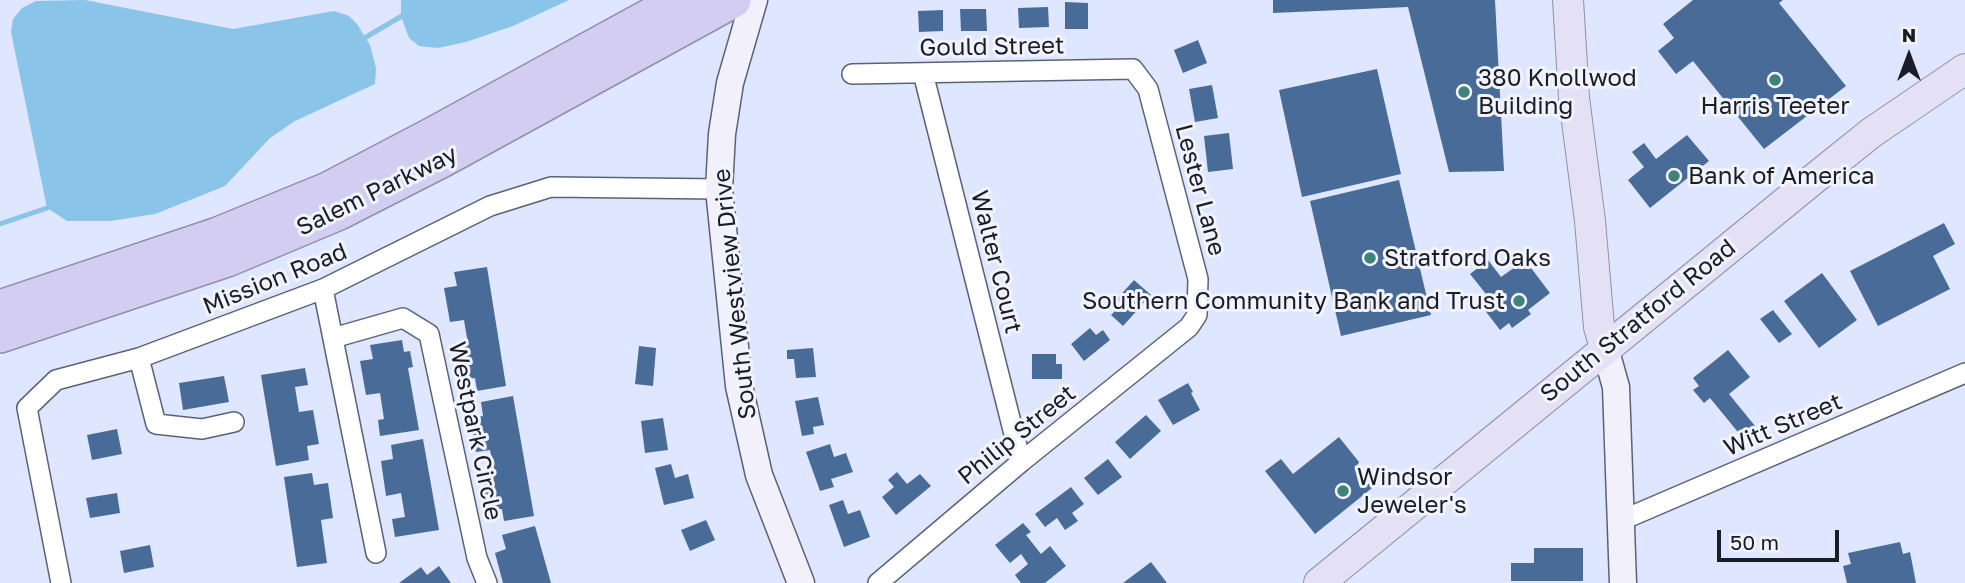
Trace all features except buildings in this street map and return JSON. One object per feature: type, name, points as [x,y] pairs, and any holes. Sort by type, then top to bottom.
[{"type":"highway","name":"Salem Parkway","points":[[0,308],[218,235],[328,190],[680,0]]},
{"type":"highway","name":"Salem Parkway","points":[[0,335],[227,259],[339,212],[422,170],[733,0]]},
{"type":"main road","points":[[1568,0],[1574,98],[1590,221],[1599,327],[1605,348]]},
{"type":"main road","name":"South Stratford Road","points":[[1319,583],[1871,133],[1965,69]]},
{"type":"street","name":"South Westview Drive","points":[[754,0],[730,83],[722,134],[719,189],[739,386],[759,475],[801,583]]},
{"type":"street","name":"Gould Street","points":[[852,74],[1133,69]]},
{"type":"street","name":"Lester Lane","points":[[1133,69],[1148,89],[1198,279],[1197,315],[1189,327]]},
{"type":"street","name":"Walter Court","points":[[923,73],[1021,462]]},
{"type":"street","name":"Mission Road","points":[[61,583],[27,408],[56,380],[139,358],[323,289],[490,206],[551,187],[719,189]]},
{"type":"street","points":[[323,289],[376,553]]},
{"type":"street","name":"Westpark Circle","points":[[333,338],[403,317],[429,334],[477,558],[487,583]]},
{"type":"street","name":"Philip Street","points":[[878,583],[1021,462],[1189,327]]},
{"type":"street","points":[[1605,348],[1616,387],[1623,583]]},
{"type":"street","points":[[139,358],[156,424],[202,429],[234,422]]},
{"type":"street","name":"Witt Street","points":[[1620,522],[1965,373]]},
{"type":"water","points":[[85,0],[233,29],[334,11],[349,16],[370,45],[376,68],[375,84],[295,121],[270,138],[225,186],[155,214],[111,221],[67,221],[47,208],[11,32],[13,19],[22,8],[36,1]]},
{"type":"water","points":[[401,0],[569,0],[513,26],[466,42],[438,48],[419,46],[409,38],[401,16]]},
{"type":"waterway","points":[[361,40],[407,13]]},
{"type":"waterway","points":[[0,224],[47,208],[52,203]]},
{"type":"place","name":"Harris Teeter","points":[[1775,80]]},
{"type":"place","name":"380 Knollwod Building","points":[[1464,92]]},
{"type":"place","name":"Bank of America","points":[[1674,176]]},
{"type":"place","name":"Stratford Oaks","points":[[1370,258]]},
{"type":"place","name":"Southern Community Bank and Trust","points":[[1519,301]]},
{"type":"place","name":"Windsor Jeweler's","points":[[1343,491]]}]
